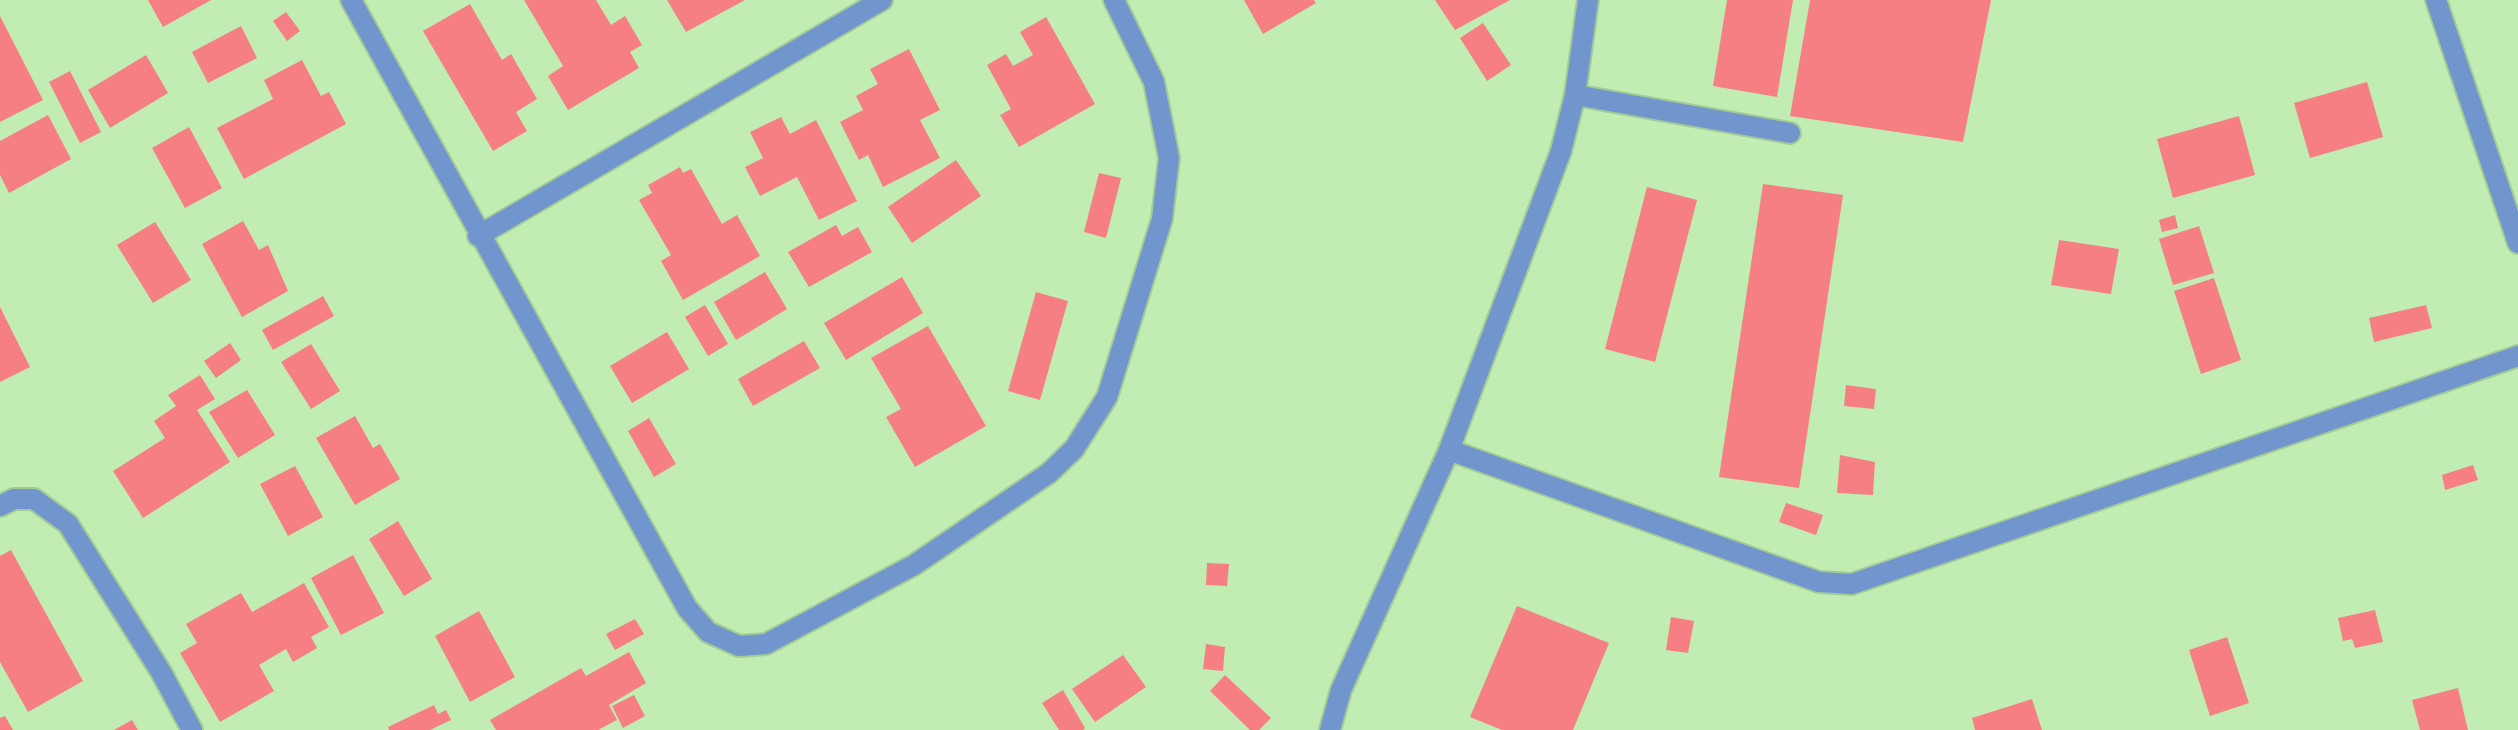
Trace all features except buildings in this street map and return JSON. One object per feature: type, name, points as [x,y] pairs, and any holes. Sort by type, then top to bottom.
[{"type":"street","points":[[351,0],[478,236],[687,608],[708,632],[739,646],[766,644],[914,565],[1049,473],[1074,449],[1107,397],[1162,219],[1169,158],[1154,82],[1114,0]]},
{"type":"street","points":[[478,236],[882,0]]},
{"type":"street","points":[[1330,730],[1341,690],[1449,450],[1561,151],[1575,95],[1588,0]]},
{"type":"street","points":[[2436,0],[2518,243]]},
{"type":"street","points":[[1575,95],[1790,133]]},
{"type":"street","points":[[1449,450],[1819,582],[1852,584],[2518,356]]},
{"type":"street","points":[[0,506],[14,499],[34,499],[51,508],[68,524],[161,672],[192,730]]}]
